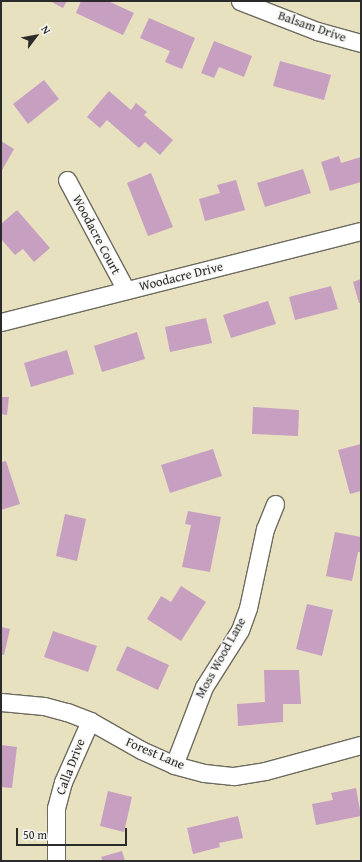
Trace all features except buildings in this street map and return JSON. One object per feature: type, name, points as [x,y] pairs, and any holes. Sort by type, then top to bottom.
[{"type":"street","name":"Balsam Drive","points":[[240,1],[317,31],[361,43]]},
{"type":"street","name":"Woodacre Court","points":[[67,180],[126,290]]},
{"type":"street","name":"Woodacre Drive","points":[[1,322],[361,231]]},
{"type":"street","name":"Moss Wood Lane","points":[[174,765],[204,688],[240,630],[248,608],[265,529],[275,504]]},
{"type":"street","name":"Forest Lane","points":[[1,702],[44,706],[90,721],[140,750],[174,765],[204,773],[234,776],[265,771],[361,745]]},
{"type":"street","name":"Calla Drive","points":[[56,861],[54,832],[61,788],[90,721]]}]
